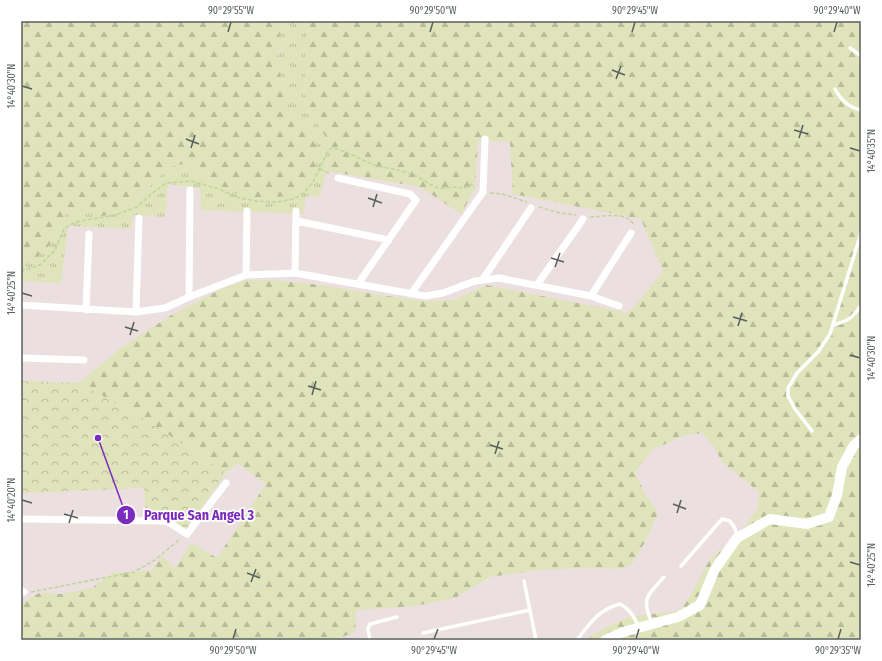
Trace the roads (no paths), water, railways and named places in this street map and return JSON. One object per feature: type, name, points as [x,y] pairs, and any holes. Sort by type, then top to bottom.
[{"type":"street","points":[[412,294],[483,192],[485,139]]},
{"type":"street","points":[[338,178],[410,194],[416,200],[358,284]]},
{"type":"street","points":[[188,297],[190,190]]},
{"type":"street","points":[[483,279],[532,206]]},
{"type":"street","points":[[246,211],[246,275]]},
{"type":"street","points":[[295,273],[296,211]]},
{"type":"street","points":[[538,285],[583,217]]},
{"type":"street","points":[[136,312],[139,218]]},
{"type":"street","points":[[296,222],[389,240]]},
{"type":"street","points":[[591,296],[632,233]]},
{"type":"street","points":[[86,310],[89,234]]},
{"type":"street","points":[[21,305],[136,312],[165,308],[188,297],[246,275],[295,273],[425,296],[437,295],[483,279],[507,279],[591,296],[619,306]]},
{"type":"street","points":[[21,358],[84,360]]},
{"type":"street","points":[[605,640],[623,632],[678,617],[700,605],[715,569],[737,538],[770,519],[807,524],[828,517],[837,495],[842,467],[854,444],[861,439]]},
{"type":"street","points":[[21,519],[163,521],[168,522],[187,534],[226,482]]},
{"type":"lane","points":[[850,48],[861,56]]},
{"type":"lane","points":[[835,89],[844,102],[849,106],[861,110]]},
{"type":"lane","points":[[812,430],[795,409],[788,396],[788,388],[797,374],[818,352],[830,334],[861,233]]},
{"type":"lane","points":[[833,325],[847,321],[855,314],[861,304]]},
{"type":"lane","points":[[681,566],[722,519],[730,520],[735,528],[737,538]]},
{"type":"lane","points":[[652,624],[646,610],[646,600],[664,577]]},
{"type":"lane","points":[[524,581],[536,640]]},
{"type":"lane","points":[[577,640],[587,626],[601,612],[620,604],[626,607],[633,614],[640,628]]},
{"type":"lane","points":[[423,633],[530,610]]},
{"type":"lane","points":[[370,640],[368,629],[370,624],[397,617]]},
{"type":"place","name":"Parque San Angel 3","points":[[98,438]]}]
